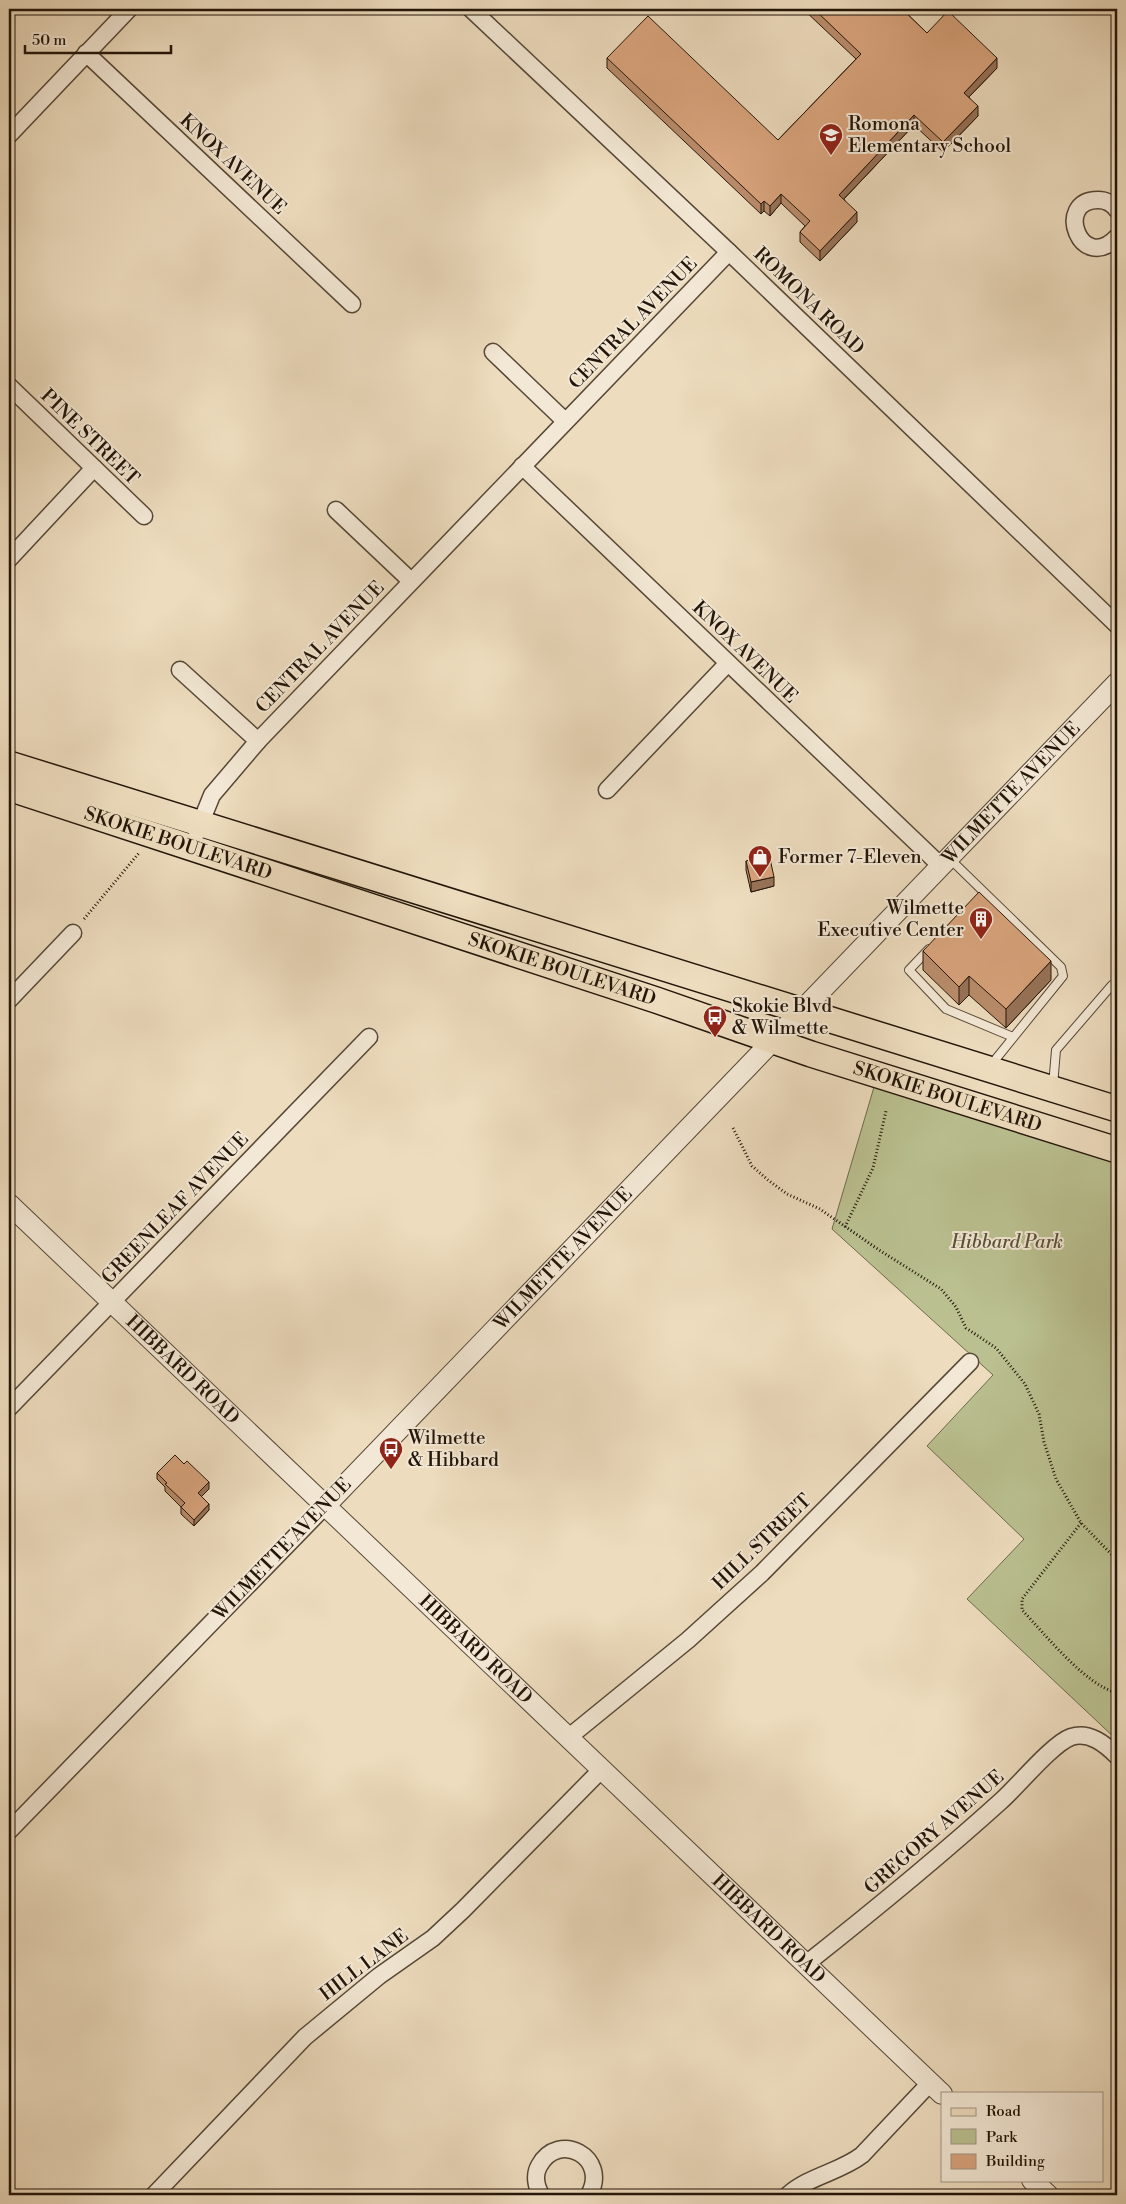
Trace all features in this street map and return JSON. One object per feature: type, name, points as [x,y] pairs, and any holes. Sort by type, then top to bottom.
[{"type":"main road","name":"SKOKIE BOULEVARD","points":[[9,764],[1117,1109]]},
{"type":"main road","name":"SKOKIE BOULEVARD","points":[[9,788],[656,1000],[772,1040],[1117,1150]]},
{"type":"street","points":[[9,134],[129,9]]},
{"type":"street","name":"ROMONA ROAD","points":[[471,9],[729,252],[1117,625]]},
{"type":"street","name":"KNOX AVENUE","points":[[86,53],[352,304]]},
{"type":"street","points":[[1117,210],[1110,202],[1094,200],[1080,208],[1074,222],[1078,237],[1090,246],[1105,246],[1117,237]]},
{"type":"street","name":"CENTRAL AVENUE","points":[[191,848],[212,795],[258,741],[729,252]]},
{"type":"street","points":[[493,352],[565,421]]},
{"type":"street","name":"PINE STREET","points":[[9,386],[144,516]]},
{"type":"street","name":"KNOX AVENUE","points":[[522,466],[728,663],[945,862]]},
{"type":"street","points":[[9,559],[94,468]]},
{"type":"street","name":"CENTRAL AVENUE","points":[[336,510],[411,582]]},
{"type":"street","points":[[607,790],[728,663]]},
{"type":"street","name":"CENTRAL AVENUE","points":[[180,670],[258,741]]},
{"type":"street","name":"WILMETTE AVENUE","points":[[9,1831],[326,1505],[1117,683]]},
{"type":"street","points":[[9,1000],[72,933]]},
{"type":"street","name":"GREENLEAF AVENUE","points":[[9,1408],[369,1037]]},
{"type":"street","name":"HIBBARD ROAD","points":[[9,1204],[936,2089]]},
{"type":"street","name":"HILL STREET","points":[[569,1737],[688,1640],[762,1573],[970,1362]]},
{"type":"street","name":"GREGORY AVENUE","points":[[806,1964],[947,1850],[1008,1796],[1058,1744],[1078,1735],[1088,1736],[1107,1746],[1117,1756]]},
{"type":"street","name":"HILL LANE","points":[[154,2195],[305,2037],[379,1976],[433,1938],[602,1769]]},
{"type":"street","points":[[788,2195],[799,2187],[851,2164],[936,2089]]},
{"type":"street","points":[[541,2195],[536,2179],[537,2169],[542,2160],[550,2153],[560,2149],[570,2149],[580,2152],[593,2167],[594,2188],[589,2195]]},
{"type":"street","points":[[1034,2182],[1048,2195]]},
{"type":"lane","points":[[945,862],[983,890],[1061,967],[1063,976],[988,1068]]},
{"type":"lane","points":[[976,898],[983,890]]},
{"type":"lane","points":[[936,941],[909,970],[946,1009],[1013,1037]]},
{"type":"lane","points":[[1053,1088],[1056,1050],[1112,985],[1117,987]]},
{"type":"path","points":[[72,933],[141,852]]},
{"type":"path","points":[[845,1226],[873,1168],[886,1111]]},
{"type":"path","points":[[733,1128],[752,1166],[768,1180],[787,1194],[820,1209],[941,1289],[956,1307],[966,1328],[996,1348],[1025,1384],[1038,1414],[1044,1442],[1056,1480],[1081,1522],[1117,1560]]},
{"type":"path","points":[[1081,1522],[1022,1599],[1022,1610],[1084,1674],[1104,1689],[1117,1693]]},
{"type":"green space","name":"Hibbard Park","points":[[874,1087],[1117,1162],[1117,1740],[967,1599],[1024,1539],[927,1446],[993,1375],[832,1229]]},
{"type":"building","points":[[814,9],[902,9],[927,33],[948,11],[997,58],[964,93],[978,106],[943,142],[914,115],[839,195],[857,212],[820,251],[800,232],[810,221],[781,194],[770,206],[764,201],[761,204],[607,58],[648,16],[778,140],[861,54]]},
{"type":"building","points":[[769,854],[774,877],[751,882],[746,861]]},
{"type":"building","name":"Wilmette Executive Center","points":[[979,892],[1051,961],[1006,1009],[969,976],[959,987],[923,951]]},
{"type":"building","points":[[175,1455],[184,1464],[187,1461],[209,1482],[198,1493],[209,1504],[194,1520],[181,1507],[185,1503],[165,1484],[167,1483],[157,1473]]},
{"type":"place","name":"Romona Elementary School","points":[[831,156]]},
{"type":"place","name":"Former 7-Eleven","points":[[760,878]]},
{"type":"place","name":"Wilmette Executive Center","points":[[981,940]]},
{"type":"place","name":"Skokie Blvd & Wilmette","points":[[715,1038]]},
{"type":"place","name":"Wilmette & Hibbard","points":[[391,1470]]}]
